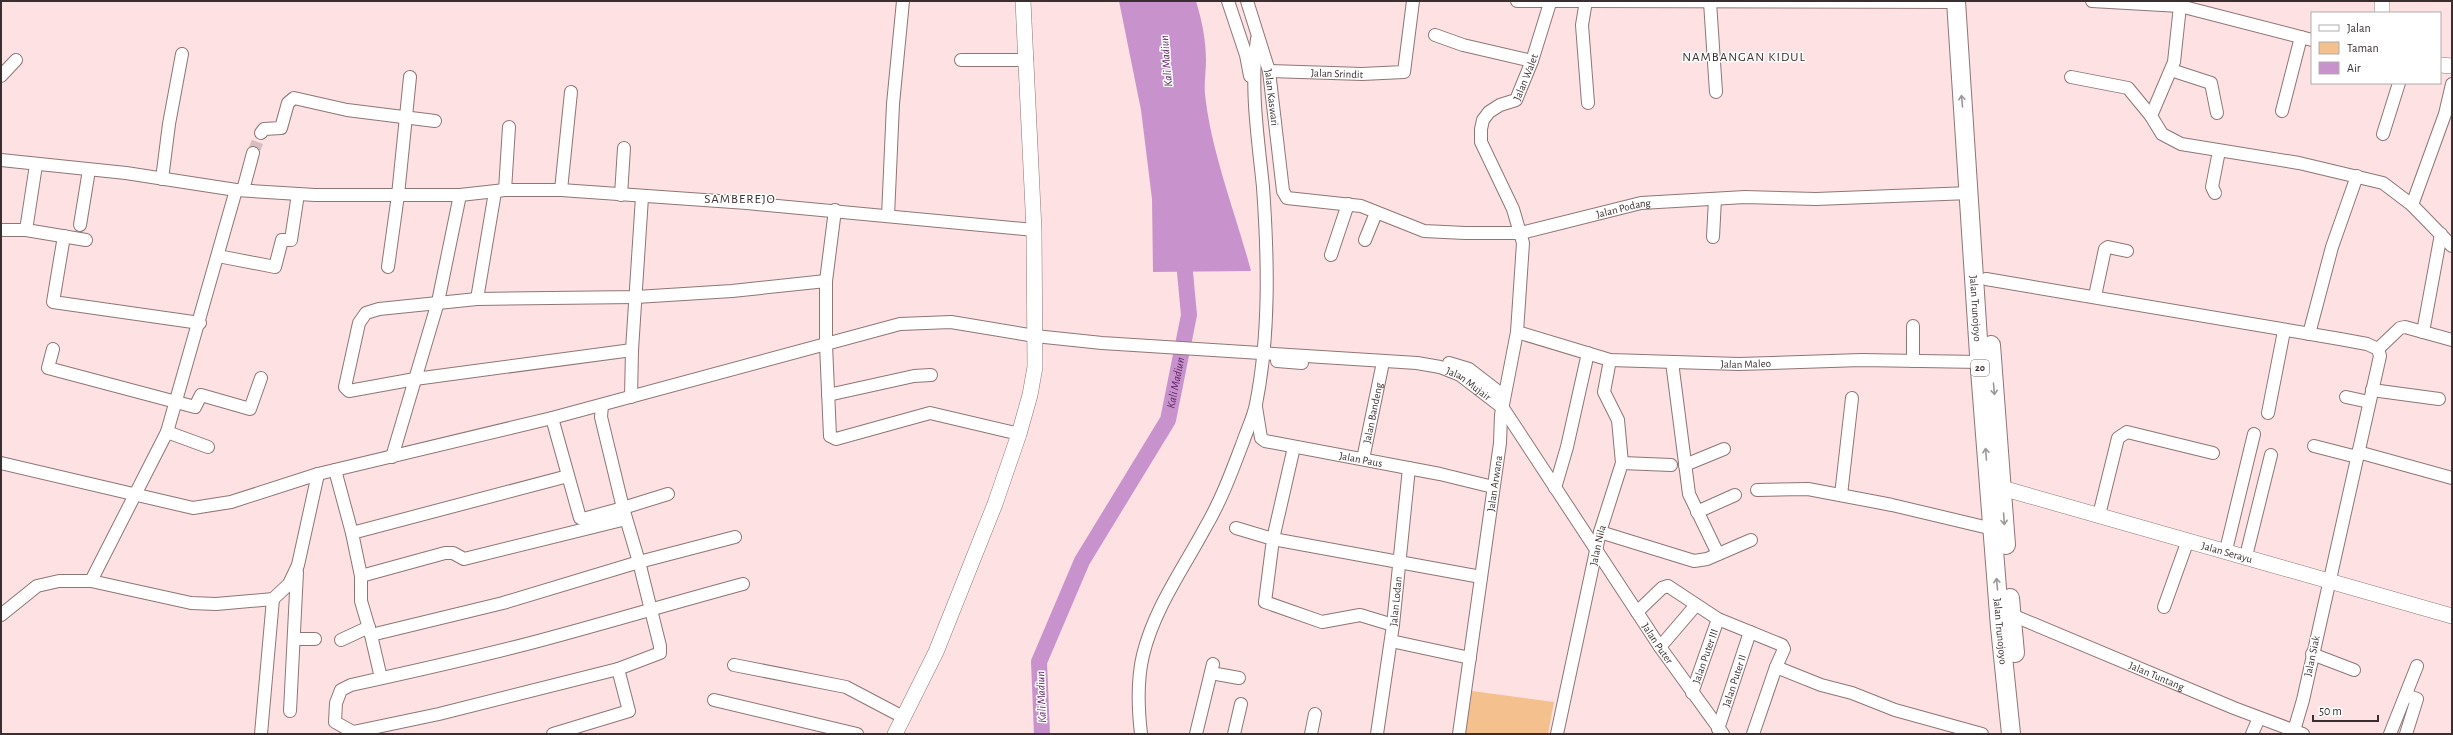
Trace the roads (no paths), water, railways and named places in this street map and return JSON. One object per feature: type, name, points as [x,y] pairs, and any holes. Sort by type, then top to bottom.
[{"type":"highway","name":"Jalan Trunojoyo","points":[[1960,1],[1980,362],[1992,529],[2000,549],[2012,615],[2023,734]]},
{"type":"highway","name":"Jalan Trunojoyo","points":[[1960,1],[1986,279],[2002,488],[2000,549],[2011,734]]},
{"type":"main road","points":[[895,734],[936,652],[995,504],[1019,434],[1030,395],[1035,367],[1034,230],[1024,1]]},
{"type":"main road","points":[[2382,1],[2382,12]]},
{"type":"main road","points":[[2441,65],[2452,66]]},
{"type":"main road","name":"Jalan Serayu","points":[[2002,488],[2226,550],[2452,616]]},
{"type":"street","points":[[888,216],[893,104],[903,1]]},
{"type":"street","points":[[1141,734],[1138,690],[1143,656],[1149,634],[1160,608],[1206,526],[1232,472],[1256,405],[1263,351],[1265,224],[1255,105],[1246,55],[1228,1]]},
{"type":"street","name":"Jalan Kaswari","points":[[1247,1],[1269,71],[1285,197]]},
{"type":"street","name":"Jalan Srindit","points":[[1269,71],[1362,74],[1405,61],[1413,1]]},
{"type":"street","points":[[1517,1],[1960,1]]},
{"type":"street","points":[[1587,1],[1582,25],[1588,103]]},
{"type":"street","points":[[2092,1],[2180,6],[2306,39],[2282,111]]},
{"type":"street","name":"Jalan Walet","points":[[1521,233],[1513,209],[1481,142],[1483,120],[1489,112],[1517,98],[1532,61],[1549,2]]},
{"type":"street","points":[[1710,2],[1716,92]]},
{"type":"street","points":[[2151,116],[2172,70],[2175,58],[2180,6]]},
{"type":"street","points":[[1255,105],[1258,32]]},
{"type":"street","points":[[1435,34],[1463,45],[1532,61]]},
{"type":"street","points":[[162,179],[169,124],[182,54]]},
{"type":"street","points":[[1,76],[16,60]]},
{"type":"street","points":[[961,60],[1027,60]]},
{"type":"street","points":[[2172,70],[2211,83],[2217,113]]},
{"type":"street","points":[[388,267],[398,195],[404,118],[410,77]]},
{"type":"street","points":[[2071,77],[2128,88],[2151,116],[2158,130],[2174,142],[2219,151],[2299,163],[2383,183],[2412,205],[2452,246]]},
{"type":"street","points":[[2383,134],[2399,84]]},
{"type":"street","points":[[2412,205],[2448,115],[2452,84]]},
{"type":"street","points":[[561,190],[571,92]]},
{"type":"street","points":[[261,133],[264,129],[280,128],[288,103],[294,98],[347,110],[435,121]]},
{"type":"street","points":[[477,299],[500,191],[509,127]]},
{"type":"street","points":[[621,195],[624,148]]},
{"type":"street","points":[[2215,193],[2212,187],[2219,151]]},
{"type":"street","points":[[91,581],[136,496],[167,432],[200,323],[218,256],[253,153]]},
{"type":"street","points":[[1,160],[240,190],[298,194],[460,195],[500,191],[561,190],[834,210],[1034,230]]},
{"type":"street","points":[[26,230],[36,165]]},
{"type":"street","points":[[80,225],[89,170]]},
{"type":"street","points":[[2309,334],[2332,247],[2357,176]]},
{"type":"street","name":"Jalan Podang","points":[[1285,197],[1361,206],[1424,231],[1521,233],[1641,203],[1744,197],[1816,199],[1970,193]]},
{"type":"street","points":[[218,256],[275,267],[282,240],[291,240],[298,194]]},
{"type":"street","points":[[392,457],[438,302],[460,195]]},
{"type":"street","points":[[631,397],[632,350],[642,197]]},
{"type":"street","points":[[1713,237],[1714,199]]},
{"type":"street","points":[[1331,255],[1348,204]]},
{"type":"street","points":[[834,210],[826,281],[826,345],[830,436],[833,439],[930,413],[1019,434]]},
{"type":"street","points":[[1365,240],[1376,213]]},
{"type":"street","points":[[1,230],[26,230],[86,240]]},
{"type":"street","name":"Jalan Arwana","points":[[1459,734],[1500,443],[1504,396],[1517,332],[1522,261],[1521,233]]},
{"type":"street","points":[[2423,332],[2441,234]]},
{"type":"street","points":[[64,236],[53,302],[200,323]]},
{"type":"street","points":[[2095,296],[2105,249],[2108,247],[2127,251]]},
{"type":"street","points":[[1986,279],[2095,296],[2284,331],[2367,344],[2378,349],[2400,328],[2423,332],[2452,340]]},
{"type":"street","points":[[632,350],[415,379],[350,392],[345,388],[359,323],[366,313],[379,309],[477,299],[636,297],[732,291],[826,281]]},
{"type":"street","name":"Jalan Mujair","points":[[1,463],[136,496],[193,508],[231,502],[318,474],[552,418],[776,356],[826,345],[900,324],[934,321],[952,322],[1035,336],[1119,343],[1263,351],[1417,363],[1440,367],[1471,381],[1502,412],[1597,550]]},
{"type":"street","points":[[1913,326],[1913,361]]},
{"type":"street","points":[[2268,414],[2284,331]]},
{"type":"street","name":"Jalan Maleo","points":[[1517,332],[1610,360],[1739,364],[1796,361],[1980,362]]},
{"type":"street","points":[[53,349],[48,368],[196,407],[201,395],[250,409],[261,378]]},
{"type":"street","points":[[1278,349],[1416,357],[1458,365],[1469,369],[1504,396]]},
{"type":"street","name":"Jalan Siak","points":[[2297,733],[2312,654],[2380,356],[2378,349]]},
{"type":"street","points":[[1555,488],[1568,447],[1588,353]]},
{"type":"street","name":"Jalan Nila","points":[[1557,734],[1600,532],[1622,463],[1621,431],[1618,420],[1604,392],[1610,360]]},
{"type":"street","points":[[1277,361],[1416,369],[1448,377],[1460,382],[1502,412]]},
{"type":"street","points":[[1672,362],[1690,494],[1697,512],[1718,554]]},
{"type":"street","name":"Jalan Bandeng","points":[[1363,459],[1382,367]]},
{"type":"street","points":[[828,395],[914,376],[931,375]]},
{"type":"street","points":[[2372,390],[2439,399]]},
{"type":"street","points":[[2346,397],[2369,402]]},
{"type":"street","points":[[1841,495],[1852,398]]},
{"type":"street","points":[[602,405],[601,417],[624,514],[639,562],[650,608],[660,646],[660,652],[618,669],[367,732],[353,732],[335,722],[336,703],[341,690],[351,685],[540,641],[626,618],[650,608],[743,584]]},
{"type":"street","name":"Jalan Paus","points":[[1256,405],[1261,438],[1265,441],[1409,468],[1494,487]]},
{"type":"street","points":[[552,418],[580,518],[583,519],[624,514]]},
{"type":"street","points":[[167,432],[208,447]]},
{"type":"street","points":[[2099,515],[2118,438],[2121,434],[2126,432],[2214,453]]},
{"type":"street","points":[[2226,550],[2254,434]]},
{"type":"street","points":[[2314,446],[2452,478]]},
{"type":"street","points":[[1294,447],[1274,539],[1264,602],[1322,622],[1360,615],[1393,625]]},
{"type":"street","points":[[1685,465],[1724,449]]},
{"type":"street","points":[[2246,556],[2271,455]]},
{"type":"street","points":[[1622,463],[1671,465]]},
{"type":"street","name":"Jalan Lodan","points":[[1377,734],[1393,625],[1409,468]]},
{"type":"street","points":[[335,470],[352,533],[361,576],[361,601],[381,678]]},
{"type":"street","points":[[290,711],[298,565],[318,474]]},
{"type":"street","points":[[352,533],[568,476]]},
{"type":"street","points":[[1757,490],[1808,489],[1992,529]]},
{"type":"street","points":[[361,576],[445,553],[468,558],[624,514],[668,494]]},
{"type":"street","points":[[1697,512],[1735,495]]},
{"type":"street","points":[[1236,528],[1274,539],[1481,577]]},
{"type":"street","points":[[1600,532],[1694,561],[1708,559],[1752,540]]},
{"type":"street","points":[[341,640],[370,631],[503,603],[639,562],[735,537]]},
{"type":"street","points":[[2164,607],[2188,540]]},
{"type":"street","name":"Jalan Puter","points":[[1597,550],[1660,647],[1721,732]]},
{"type":"street","points":[[1,615],[31,590],[47,582],[91,581],[191,603],[216,604],[273,599],[289,584],[298,565]]},
{"type":"street","points":[[1637,612],[1666,586],[1718,619],[1783,647],[1753,734]]},
{"type":"street","points":[[261,734],[273,599]]},
{"type":"street","points":[[1660,647],[1696,605]]},
{"type":"street","name":"Jalan Tuntang","points":[[2012,615],[2297,733]]},
{"type":"street","name":"Jalan Puter III","points":[[1692,693],[1718,619]]},
{"type":"street","name":"Jalan Puter II","points":[[1721,732],[1750,632]]},
{"type":"street","points":[[294,639],[315,639]]},
{"type":"street","points":[[1391,641],[1470,658]]},
{"type":"street","points":[[2312,654],[2354,670]]},
{"type":"street","points":[[734,665],[846,687],[903,716]]},
{"type":"street","points":[[2390,734],[2417,666]]},
{"type":"street","points":[[1776,667],[1821,686],[1852,693],[1895,710],[1982,734]]},
{"type":"street","points":[[1196,734],[1212,668],[1239,678]]},
{"type":"street","points":[[553,734],[629,711],[618,669]]},
{"type":"street","points":[[2406,695],[2417,699],[2406,734]]},
{"type":"street","points":[[714,700],[857,734]]},
{"type":"street","points":[[1234,734],[1241,704]]},
{"type":"street","points":[[1311,734],[1315,714]]},
{"type":"street","points":[[2252,734],[2259,718]]},
{"type":"water","points":[[1119,1],[1196,1],[1202,23],[1205,46],[1205,90],[1208,116],[1218,160],[1251,271],[1153,272],[1152,199],[1141,110]]},
{"type":"waterway","name":"Kali Madiun","points":[[1042,734],[1039,662],[1082,561],[1168,420],[1189,315],[1183,251]]},
{"type":"tunnel","points":[[253,153],[261,133]]},
{"type":"district","name":"NAMBANGAN KIDUL","points":[[1744,57]]},
{"type":"district","name":"SAMBEREJO","points":[[740,199]]}]
